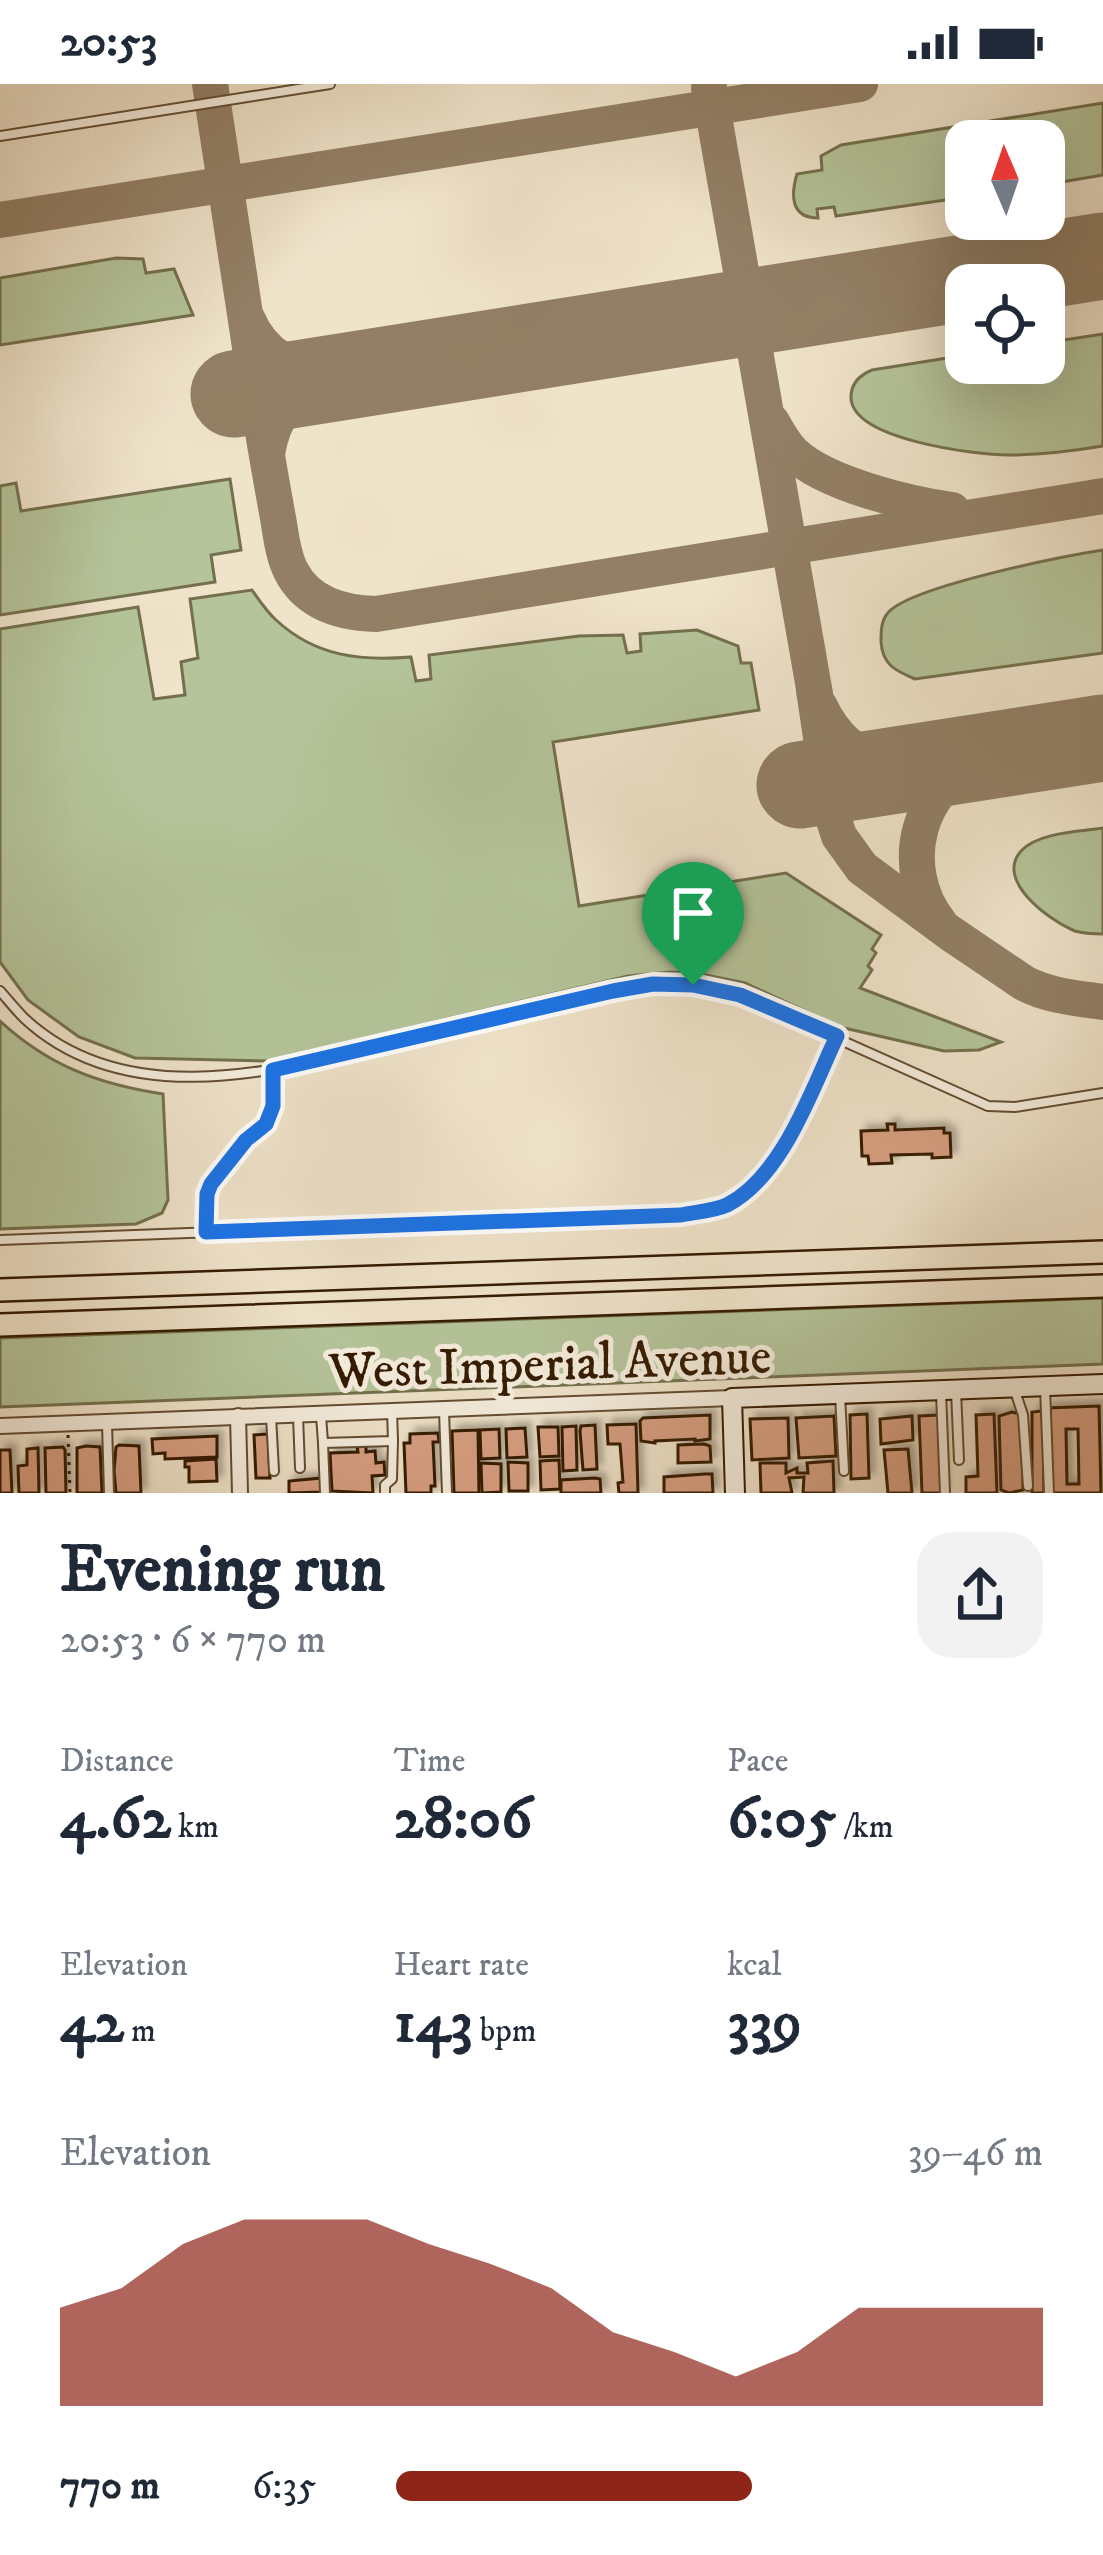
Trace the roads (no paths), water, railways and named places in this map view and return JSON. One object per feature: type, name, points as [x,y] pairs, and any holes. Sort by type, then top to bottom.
[{"type":"main road","points":[[0,1289],[1103,1252]]},
{"type":"main road","points":[[0,1325],[1103,1286]]},
{"type":"street","name":"West Imperial Avenue","points":[[0,1426],[1103,1384]]},
{"type":"street","points":[[731,1398],[735,1493]]},
{"type":"street","points":[[238,1416],[240,1493]]},
{"type":"lane","points":[[0,136],[330,84]]},
{"type":"lane","points":[[0,991],[56,1042],[94,1060],[136,1072],[182,1077],[273,1070],[613,991],[653,984],[693,985],[740,995],[988,1106],[1015,1107],[1103,1093]]},
{"type":"lane","points":[[0,1240],[681,1215],[722,1207],[750,1190],[777,1161],[837,1036]]},
{"type":"lane","points":[[206,1232],[211,1184],[246,1140],[266,1124],[273,1106],[273,1070]]},
{"type":"lane","points":[[1045,1386],[1049,1493]]},
{"type":"lane","points":[[1013,1387],[1023,1414],[1028,1486]]},
{"type":"lane","points":[[948,1389],[958,1460]]},
{"type":"lane","points":[[945,1493],[948,1389]]},
{"type":"lane","points":[[840,1394],[844,1472]]},
{"type":"lane","points":[[444,1408],[447,1493]]},
{"type":"lane","points":[[385,1493],[392,1479],[392,1411]]},
{"type":"lane","points":[[321,1413],[325,1493]]},
{"type":"lane","points":[[298,1414],[300,1468]]},
{"type":"lane","points":[[271,1415],[274,1471]]},
{"type":"lane","points":[[107,1421],[109,1493]]},
{"type":"lane","points":[[323,1443],[393,1441]]}]
